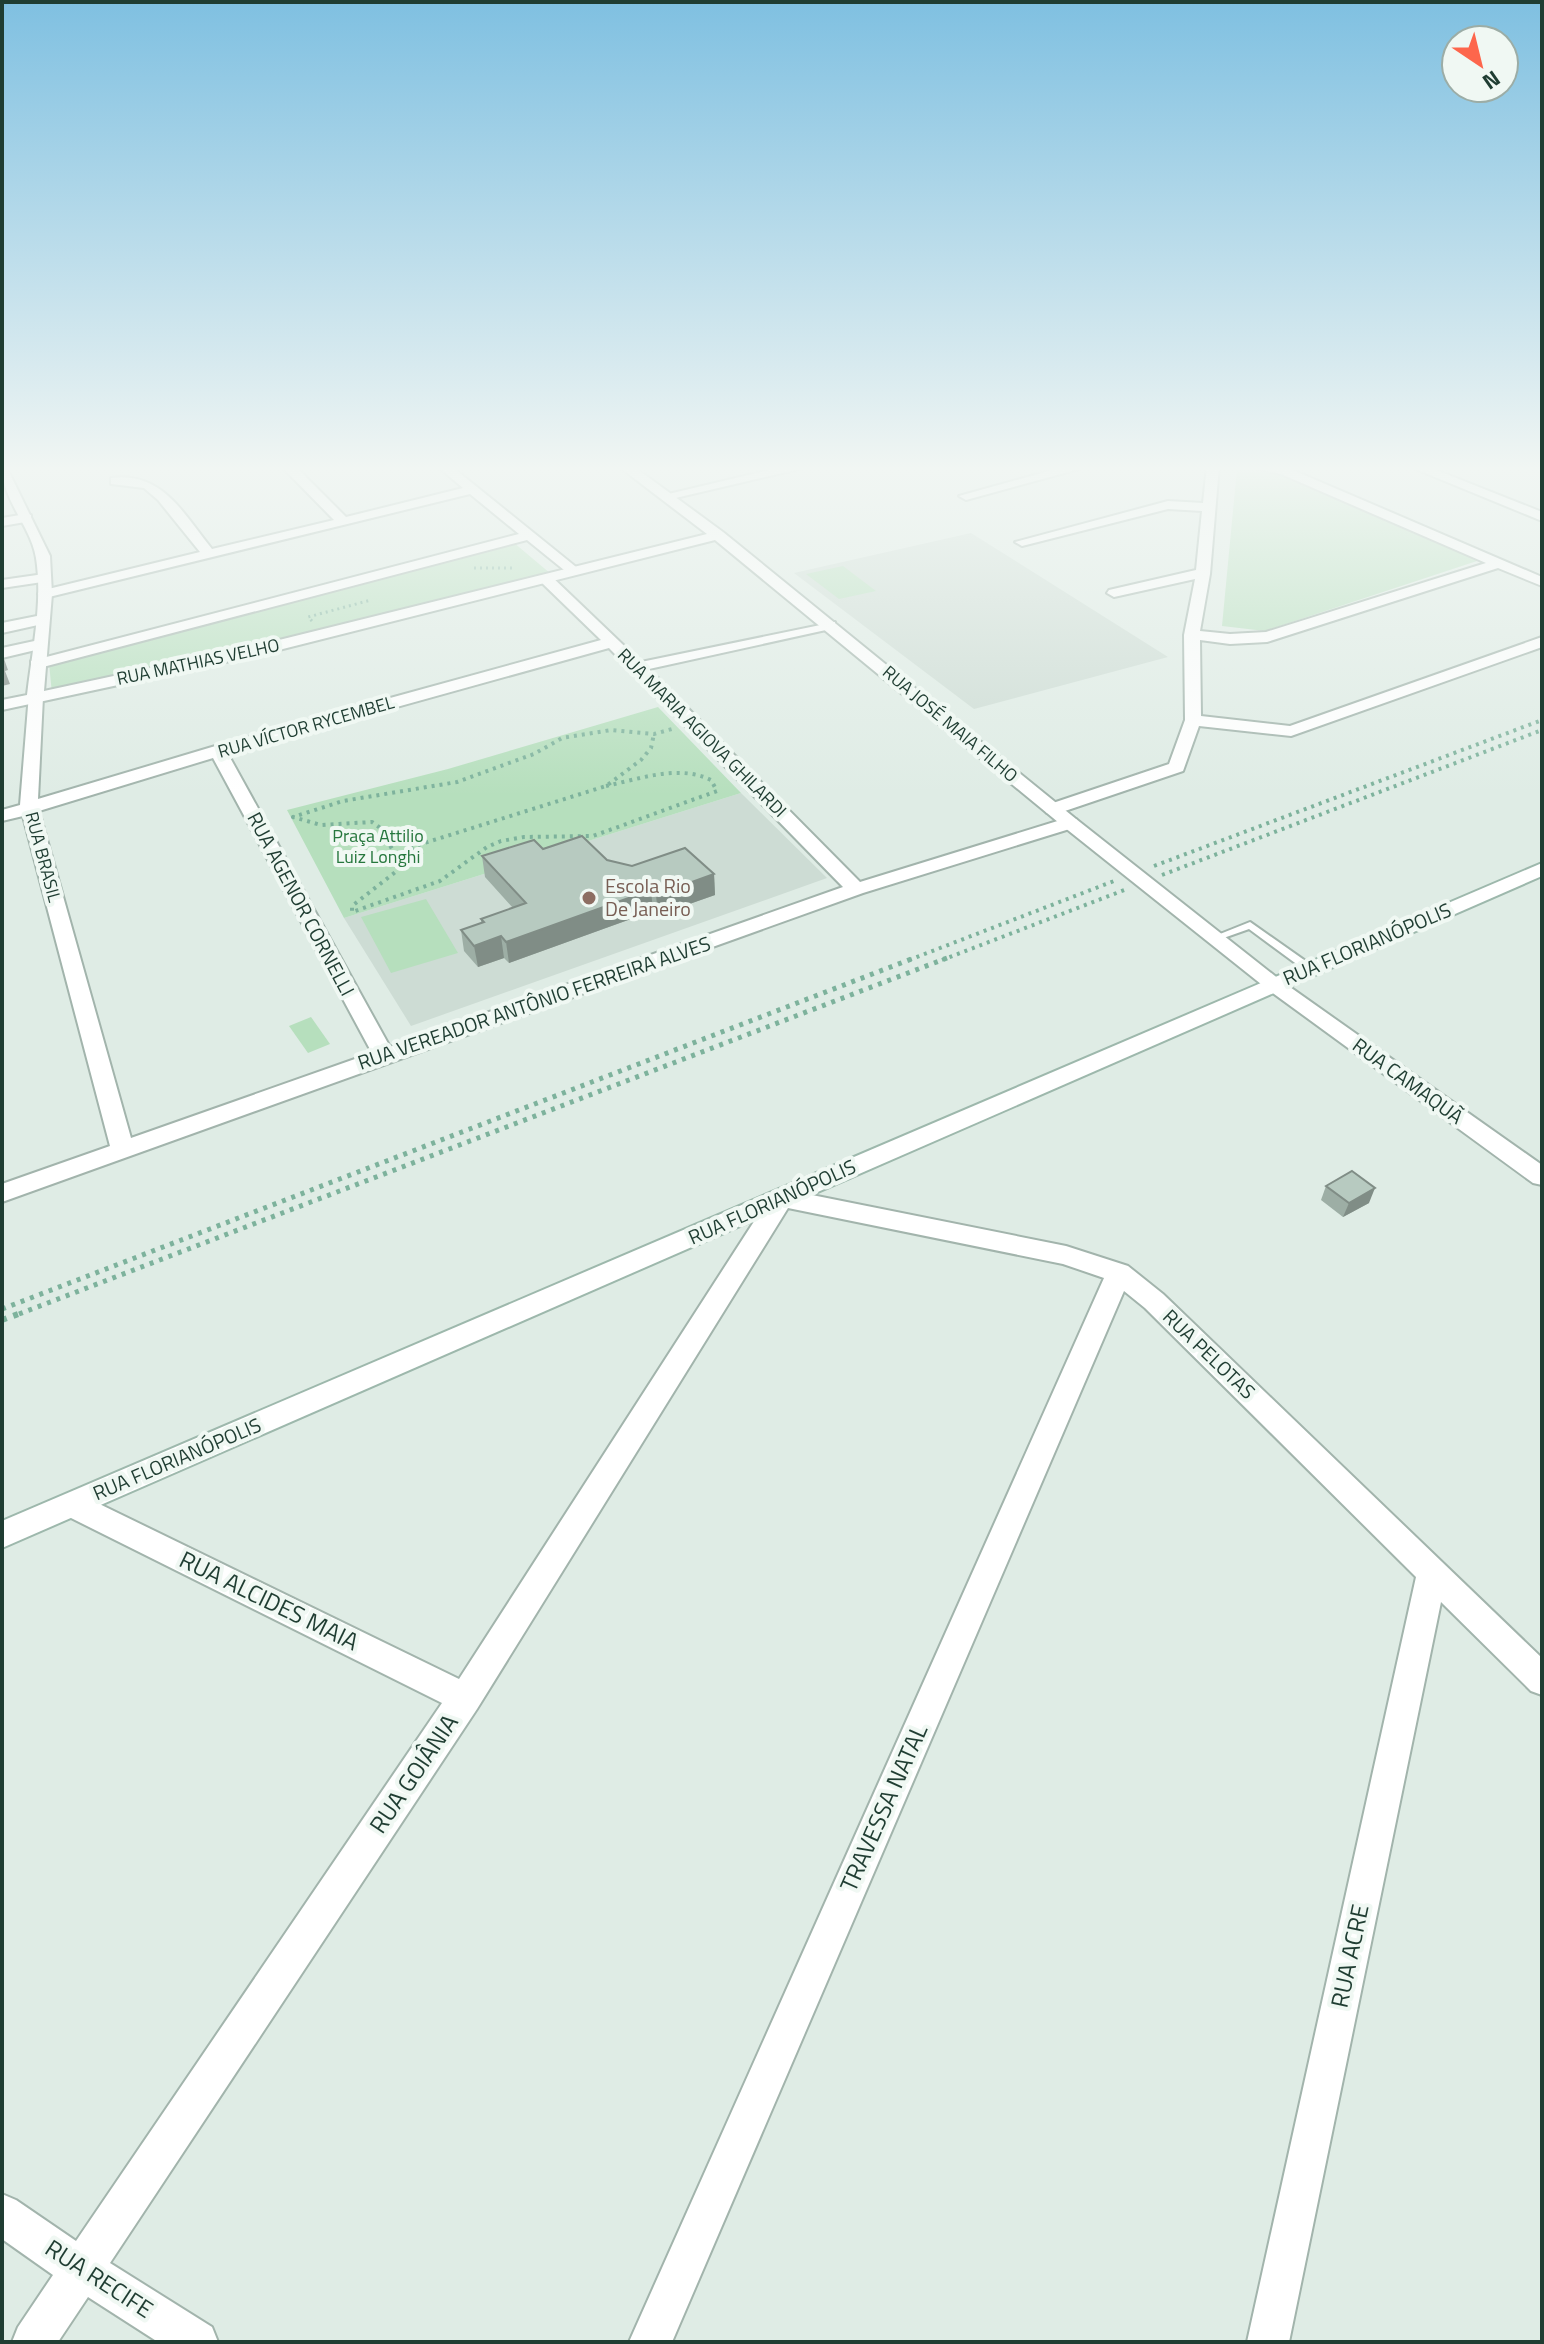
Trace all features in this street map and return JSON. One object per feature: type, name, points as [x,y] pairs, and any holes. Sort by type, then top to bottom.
[{"type":"street","name":"RUA BRASIL","points":[[44,575],[29,806],[123,1150]]},
{"type":"street","points":[[2,584],[45,586],[99,575]]},
{"type":"street","points":[[37,664],[376,575]]},
{"type":"street","name":"RUA MATHIAS VELHO","points":[[2,705],[267,648],[559,575]]},
{"type":"street","name":"RUA JOSÉ MAIA FILHO","points":[[768,575],[1061,816],[1273,984]]},
{"type":"street","points":[[1114,593],[1182,575]]},
{"type":"street","points":[[1203,575],[1192,635],[1193,720],[1291,731],[1542,642]]},
{"type":"street","points":[[1192,635],[1230,639],[1267,637],[1462,575]]},
{"type":"street","name":"RUA MARIA AGIOVA GHILARDI","points":[[546,579],[638,667],[856,889]]},
{"type":"street","points":[[2,628],[42,620]]},
{"type":"street","points":[[638,667],[830,625]]},
{"type":"street","name":"RUA VÍCTOR RYCEMBEL","points":[[2,816],[218,751],[612,642]]},
{"type":"street","points":[[2,653],[39,645]]},
{"type":"street","name":"RUA VEREADOR ANTÔNIO FERREIRA ALVES","points":[[2,1193],[1061,816],[1177,767],[1193,720]]},
{"type":"street","name":"RUA AGENOR CORNELLI","points":[[218,751],[384,1056]]},
{"type":"street","name":"RUA FLORIANÓPOLIS","points":[[2,1535],[1273,984],[1539,873]]},
{"type":"street","name":"RUA CAMAQUÃ","points":[[1273,984],[1542,1177]]},
{"type":"street","name":"RUA PELOTAS","points":[[782,1198],[1066,1255],[1119,1273],[1154,1301],[1542,1680]]},
{"type":"street","name":"RUA GOIÂNIA","points":[[33,2342],[465,1698],[782,1198]]},
{"type":"street","name":"TRAVESSA NATAL","points":[[650,2342],[1119,1273]]},
{"type":"street","name":"RUA ALCIDES MAIA","points":[[73,1505],[465,1698]]},
{"type":"street","name":"RUA ACRE","points":[[1268,2342],[1432,1571]]},
{"type":"street","name":"RUA RECIFE","points":[[2,2214],[197,2342]]},
{"type":"lane","points":[[1215,938],[1250,925],[1310,969]]},
{"type":"path","points":[[303,612],[317,615]]},
{"type":"path","points":[[2,1320],[1542,720]]},
{"type":"path","points":[[397,857],[418,845],[606,786],[696,773],[711,780],[717,791],[593,836],[577,839],[533,835],[497,842],[479,851],[448,877],[352,912],[352,906],[362,895],[398,870],[401,864],[397,857],[391,846],[372,822],[321,825],[293,817],[343,801],[457,782],[534,754],[562,738],[611,730],[654,734],[692,723]]},
{"type":"path","points":[[2,1309],[1139,878],[1542,730]]},
{"type":"path","points":[[606,786],[628,771],[651,748],[654,734]]},
{"type":"path","points":[[628,771],[639,780]]},
{"type":"path","points":[[391,846],[418,845]]},
{"type":"shaded area","points":[[797,575],[1038,575],[1168,657],[974,709]]},
{"type":"shaded area","name":"Escola Rio De Janeiro","points":[[741,793],[827,878],[411,1026],[344,918]]},
{"type":"green space","points":[[385,575],[546,575],[267,646],[52,694],[49,663]]},
{"type":"green space","points":[[808,575],[855,575],[876,591],[839,599]]},
{"type":"green space","points":[[1227,575],[1433,575],[1265,631],[1222,626]]},
{"type":"green space","name":"Praça Attilio Luiz Longhi","points":[[658,707],[741,793],[344,918],[287,810],[448,769]]},
{"type":"green space","points":[[426,899],[458,953],[391,973],[361,917]]},
{"type":"green space","points":[[311,1017],[330,1044],[308,1053],[289,1026]]},
{"type":"building","points":[[582,836],[607,860],[632,866],[685,848],[714,874],[656,895],[651,890],[506,942],[501,936],[474,946],[461,930],[484,922],[481,919],[526,903],[482,856],[534,840],[543,849]]},
{"type":"building","points":[[1352,1171],[1375,1188],[1349,1203],[1326,1186]]},
{"type":"place","name":"Escola Rio De Janeiro","points":[[589,898]]}]
